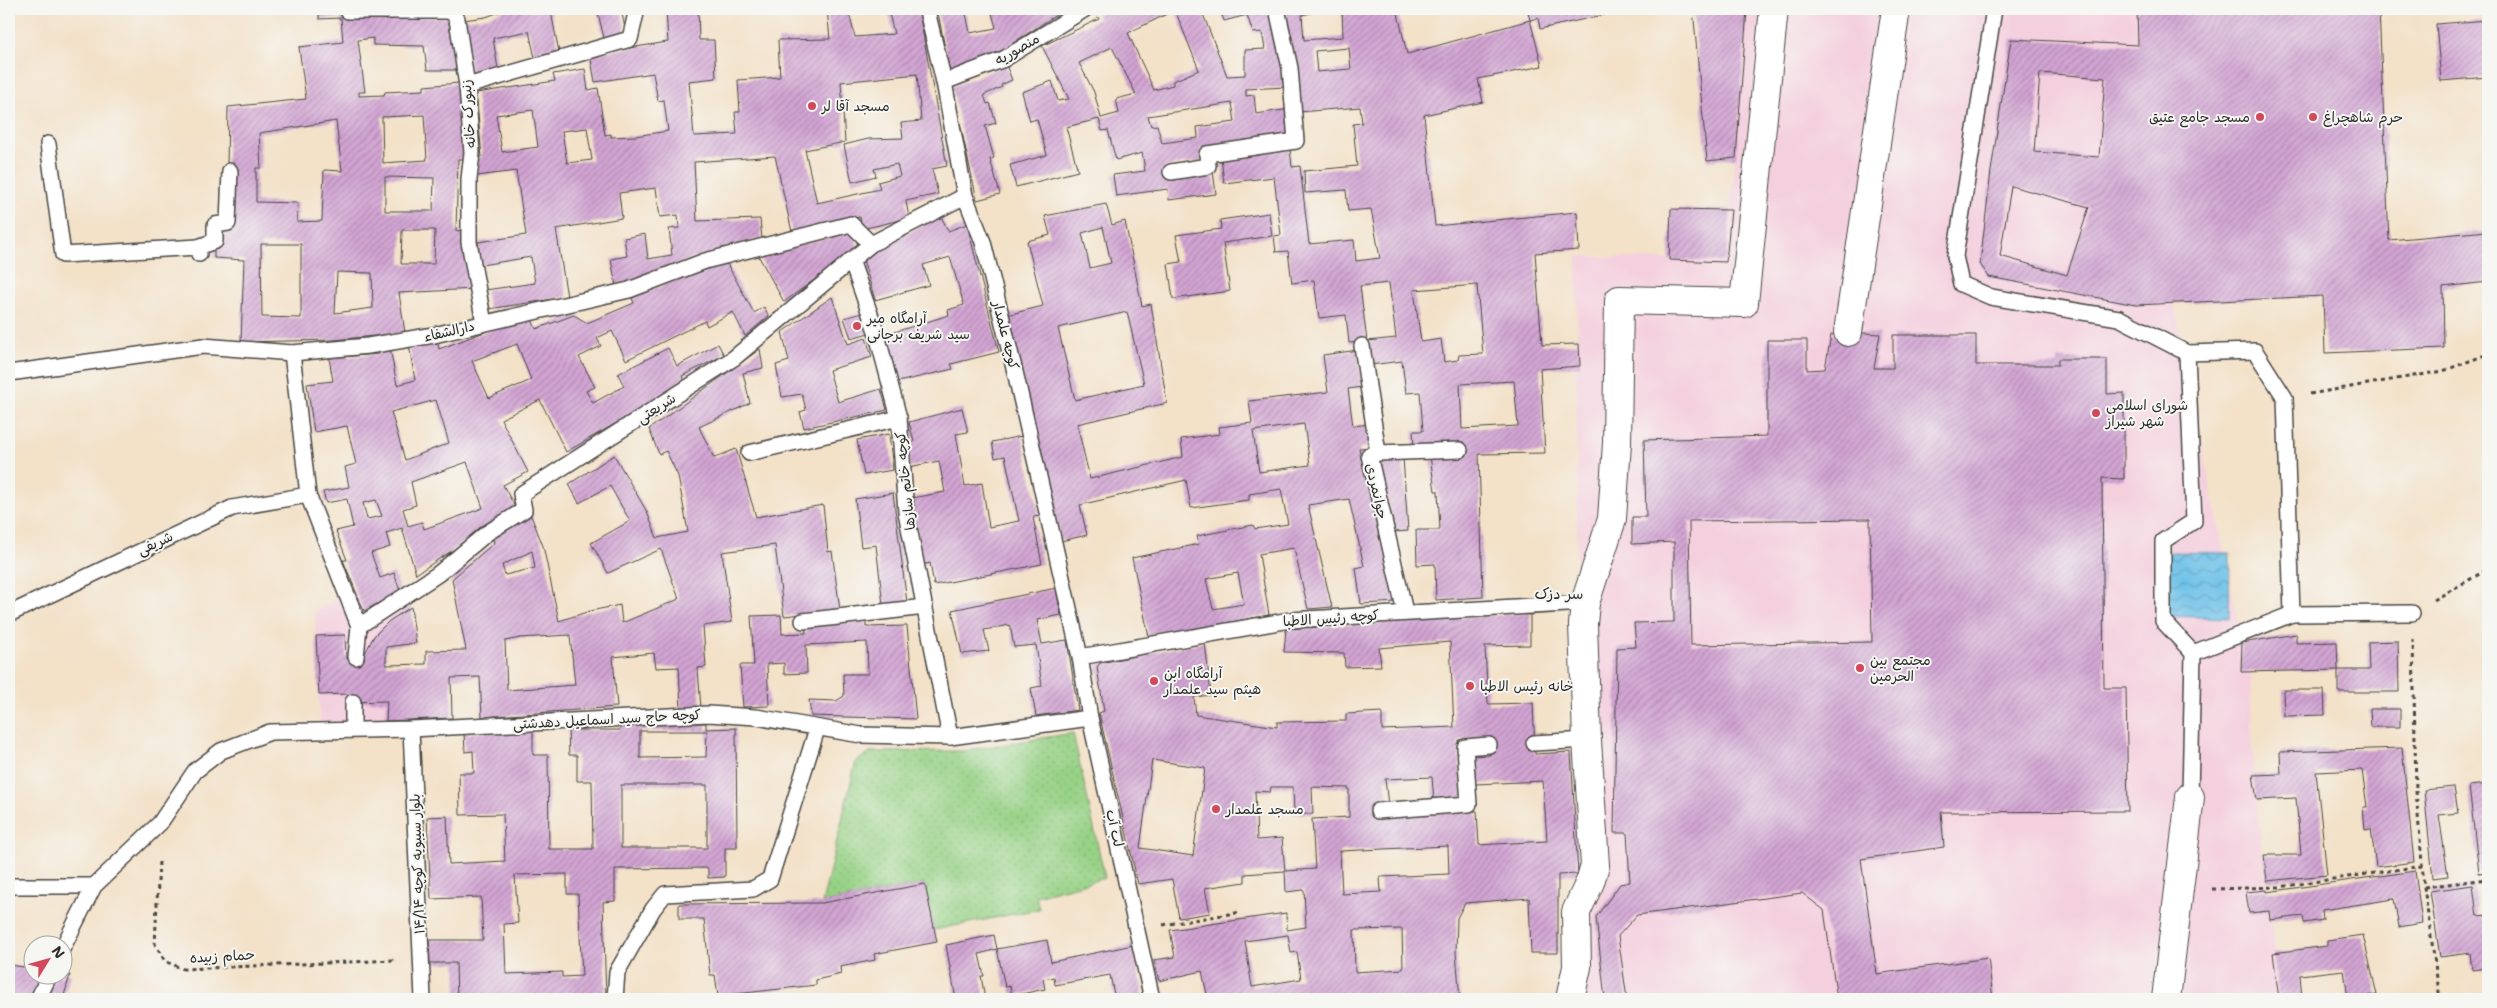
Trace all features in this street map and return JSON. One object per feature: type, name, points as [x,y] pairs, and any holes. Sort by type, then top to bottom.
[{"type":"street","points":[[1570,999],[1577,966],[1576,912],[1590,882],[1595,865],[1587,740],[1583,624],[1585,603],[1612,519],[1617,443],[1619,300],[1744,303],[1774,9]]},
{"type":"street","points":[[1848,332],[1896,9]]},
{"type":"street","points":[[2166,999],[2190,797]]},
{"type":"lane","name":"زنبورک خانه","points":[[348,9],[348,11],[447,11],[453,13],[457,18],[467,86],[472,153],[469,179],[469,242],[484,323]]},
{"type":"lane","points":[[467,86],[599,46],[630,39],[637,9]]},
{"type":"lane","name":"منصوریه","points":[[944,82],[1004,59],[1085,9]]},
{"type":"lane","points":[[1171,172],[1208,166],[1207,154],[1296,141],[1290,68],[1277,9]]},
{"type":"lane","points":[[1994,9],[1956,256],[1961,284],[1991,297],[2120,318],[2187,353],[2255,351],[2285,398],[2292,614]]},
{"type":"lane","name":"کوچه علمدار","points":[[928,15],[944,82],[965,196],[986,252],[1080,657]]},
{"type":"lane","points":[[48,144],[63,255],[198,250],[215,241],[215,225],[228,223],[230,171]]},
{"type":"lane","name":"شریعتی","points":[[359,626],[438,574],[487,533],[524,510],[521,494],[734,358],[871,244],[965,196]]},
{"type":"lane","name":"دارالشفاء","points":[[9,373],[203,346],[292,352],[396,341],[434,335],[629,290],[706,261],[851,224],[871,244]]},
{"type":"lane","name":"کوچه خاتم سازها","points":[[851,260],[876,331],[899,418],[906,512],[950,736]]},
{"type":"lane","name":"جوانمردی","points":[[1362,346],[1378,454],[1369,455],[1405,612]]},
{"type":"lane","points":[[292,352],[308,495],[359,626],[356,657]]},
{"type":"lane","points":[[2187,353],[2194,521],[2163,541],[2163,621],[2193,653],[2190,797]]},
{"type":"lane","points":[[749,453],[899,418]]},
{"type":"lane","points":[[1378,454],[1460,450]]},
{"type":"lane","name":"شریفی","points":[[9,614],[232,508],[308,495]]},
{"type":"lane","name":"کوچه رئیس الاطبا","points":[[1080,657],[1290,620],[1585,603]]},
{"type":"lane","points":[[803,621],[925,607]]},
{"type":"lane","points":[[2193,653],[2292,614],[2412,613]]},
{"type":"lane","name":"لب آب","points":[[1080,657],[1090,718],[1152,999]]},
{"type":"lane","points":[[353,702],[353,729]]},
{"type":"lane","name":"کوچه حاج سید اسماعیل دهدشتی","points":[[69,936],[94,886],[160,823],[195,771],[221,750],[270,732],[412,729],[708,714],[756,717],[861,734],[950,736],[1090,718]]},
{"type":"lane","points":[[615,999],[617,972],[653,909],[665,894],[753,889],[770,879],[817,728]]},
{"type":"lane","name":"بلوار سیبویه کوچه ۱۴/۱۴","points":[[412,729],[423,999]]},
{"type":"lane","points":[[1534,743],[1587,740]]},
{"type":"lane","points":[[1378,811],[1469,804],[1465,746],[1489,745]]},
{"type":"lane","points":[[9,886],[94,886]]},
{"type":"lane","points":[[38,999],[44,986]]},
{"type":"path","points":[[2285,398],[2443,371],[2488,354]]},
{"type":"path","points":[[2440,999],[2424,887],[2416,791],[2412,613],[2488,569]]},
{"type":"path","name":"حمام زبیده","points":[[160,823],[155,944],[165,961],[183,969],[422,959]]},
{"type":"path","points":[[2178,891],[2279,886],[2422,866]]},
{"type":"path","points":[[2424,887],[2488,879]]},
{"type":"path","points":[[1138,930],[1241,912]]},
{"type":"shaded area","points":[[1747,9],[2137,9],[2136,305],[2174,303],[2242,643],[2241,672],[2250,672],[2253,775],[2280,999],[1554,999],[1577,946],[1577,256],[1726,262]]},
{"type":"shaded area","points":[[394,573],[400,591],[411,607],[389,621],[386,657],[386,721],[320,723],[315,612],[355,588]]},
{"type":"green space","points":[[1073,733],[1105,878],[1036,896],[1039,909],[934,930],[925,884],[822,903],[856,761],[872,752],[963,751]]},
{"type":"water","points":[[2166,552],[2230,553],[2229,618],[2165,616]]},
{"type":"building","points":[[319,9],[344,9],[344,18],[448,17],[457,70],[427,70],[424,46],[373,45],[373,38],[358,40],[365,92],[359,92],[359,96],[384,95],[385,92],[424,90],[424,86],[459,83],[465,159],[458,159],[456,231],[464,230],[474,289],[399,293],[405,333],[333,340],[241,342],[244,260],[214,258],[214,246],[220,245],[227,168],[228,107],[306,99],[299,47],[343,42],[341,18],[319,19]],"holes":[[[424,115],[427,160],[383,163],[382,117]],[[336,121],[342,171],[324,170],[322,221],[297,222],[298,203],[256,202],[256,168],[261,168],[259,133]],[[385,177],[434,178],[433,211],[385,211]],[[402,230],[435,230],[434,264],[401,264]],[[261,244],[301,244],[301,318],[262,317]],[[337,272],[372,273],[373,308],[335,313]]]},
{"type":"building","points":[[507,9],[567,9],[551,12],[559,52],[535,58],[529,31],[493,38],[498,69],[472,77],[463,20],[486,17]]},
{"type":"building","points":[[597,9],[621,9],[626,33],[604,38]]},
{"type":"building","points":[[666,9],[698,9],[699,40],[714,40],[716,78],[689,81],[694,136],[737,134],[735,112],[740,112],[738,80],[780,77],[778,40],[830,39],[827,9],[848,9],[855,37],[894,34],[888,9],[965,9],[970,33],[996,28],[991,9],[1065,9],[1001,51],[950,73],[938,13],[920,17],[947,166],[932,169],[938,194],[906,201],[909,218],[862,229],[860,217],[792,232],[775,156],[694,162],[697,221],[760,219],[762,238],[700,256],[616,286],[611,259],[627,256],[624,238],[645,234],[648,259],[672,255],[669,229],[679,228],[678,215],[660,217],[656,188],[619,193],[622,218],[556,229],[567,297],[489,309],[485,290],[535,283],[531,257],[481,265],[478,242],[526,235],[516,171],[477,176],[476,158],[482,157],[476,93],[555,81],[553,74],[585,69],[588,90],[598,88],[605,135],[611,134],[611,137],[635,136],[668,131],[664,100],[658,101],[653,73],[595,82],[590,54],[668,42]],"holes":[[[917,74],[921,121],[901,123],[903,138],[868,139],[844,145],[852,182],[876,176],[874,169],[897,164],[900,176],[878,182],[880,189],[817,203],[805,150],[845,142],[841,82]],[[533,110],[538,147],[502,152],[496,115]],[[587,128],[592,160],[567,163],[562,131]]]},
{"type":"building","points":[[1107,9],[1201,9],[1227,76],[1245,75],[1245,50],[1265,49],[1262,32],[1253,33],[1247,15],[1224,21],[1220,9],[1272,9],[1287,87],[1246,89],[1246,96],[1254,95],[1256,114],[1290,109],[1294,137],[1200,149],[1202,161],[1165,167],[1166,178],[1213,171],[1216,194],[1169,200],[1168,189],[1116,196],[1113,175],[1145,171],[1143,157],[1142,153],[1116,160],[1108,130],[1102,131],[1099,119],[1066,127],[1078,171],[1016,187],[1010,165],[1047,155],[1037,119],[1030,121],[1022,92],[1052,81],[1058,101],[1069,99],[1042,46],[1099,19],[1096,14]],"holes":[[[1175,10],[1199,70],[1173,81],[1173,85],[1154,90],[1128,33]],[[1112,47],[1136,94],[1116,99],[1119,113],[1101,118],[1094,92],[1079,63]],[[1232,103],[1235,122],[1197,127],[1198,138],[1162,143],[1157,125],[1151,126],[1148,116]]]},
{"type":"building","points":[[1282,9],[1326,9],[1302,15],[1304,40],[1343,37],[1342,9],[1397,9],[1407,54],[1530,20],[1542,66],[1478,79],[1483,102],[1424,115],[1435,226],[1577,212],[1579,250],[1535,253],[1542,345],[1579,344],[1580,366],[1540,369],[1545,453],[1479,454],[1483,597],[1436,600],[1435,564],[1417,565],[1416,530],[1440,530],[1438,491],[1435,491],[1430,456],[1414,448],[1413,431],[1423,431],[1420,392],[1406,393],[1402,361],[1370,365],[1367,341],[1349,343],[1346,315],[1319,318],[1314,280],[1292,283],[1288,251],[1276,252],[1274,236],[1281,235],[1274,177],[1224,183],[1221,157],[1290,149],[1292,167],[1300,166],[1309,244],[1354,240],[1356,261],[1380,258],[1371,209],[1348,211],[1346,190],[1305,193],[1304,171],[1357,166],[1353,124],[1362,123],[1360,107],[1299,112]],"holes":[[[1349,48],[1351,69],[1317,72],[1315,51]],[[1389,283],[1396,338],[1367,341],[1360,286]],[[1477,285],[1483,354],[1459,355],[1458,360],[1444,362],[1441,339],[1421,342],[1414,290]],[[1514,381],[1518,426],[1462,429],[1460,384]]]},
{"type":"building","points":[[1527,9],[1626,10],[1540,29],[1538,18],[1530,20]]},
{"type":"building","points":[[1693,9],[1747,9],[1736,158],[1707,161]]},
{"type":"building","name":"حرم شاهچراغ","points":[[2137,9],[2379,9],[2389,240],[2488,231],[2488,282],[2443,287],[2444,348],[2325,353],[2323,296],[2136,305],[1989,277],[1980,264],[1991,171],[2011,39],[2138,45]],"holes":[[[2040,73],[2105,78],[2099,157],[2034,152]],[[2011,186],[2089,207],[2067,275],[2000,256]]]},
{"type":"building","points":[[2488,20],[2488,77],[2441,81],[2436,24]]},
{"type":"building","points":[[1006,65],[1012,80],[984,95],[987,104],[990,103],[996,123],[985,126],[994,158],[990,159],[1000,194],[977,200],[952,87]]},
{"type":"building","points":[[1106,204],[1112,225],[1125,221],[1142,306],[1151,304],[1167,403],[1077,424],[1090,479],[1183,457],[1181,439],[1220,434],[1219,427],[1252,423],[1249,401],[1328,392],[1323,355],[1358,350],[1362,387],[1348,389],[1353,426],[1370,424],[1373,447],[1359,448],[1361,459],[1364,459],[1398,602],[1361,604],[1356,568],[1364,566],[1349,499],[1308,505],[1332,607],[1308,609],[1294,548],[1259,554],[1269,615],[1149,637],[1132,558],[1199,544],[1197,536],[1253,525],[1255,529],[1288,524],[1281,489],[1249,494],[1249,500],[1191,508],[1186,480],[1080,505],[1087,535],[1061,541],[1007,315],[1043,306],[1027,241],[1050,235],[1045,216]],"holes":[[[1103,227],[1111,263],[1090,268],[1082,233]],[[1127,312],[1144,384],[1075,400],[1058,328]],[[1304,424],[1310,465],[1259,472],[1253,431]],[[1238,573],[1244,604],[1213,609],[1206,579]]]},
{"type":"building","points":[[1671,209],[1731,210],[1726,262],[1669,260]]},
{"type":"building","points":[[1269,213],[1272,236],[1223,243],[1230,291],[1173,299],[1168,264],[1181,262],[1176,235],[1221,229],[1220,220]]},
{"type":"building","points":[[941,216],[948,231],[967,224],[999,352],[951,364],[953,369],[898,382],[885,335],[949,315],[948,310],[964,305],[950,257],[923,265],[929,285],[875,300],[862,256]]},
{"type":"building","points":[[852,232],[859,247],[784,302],[758,255]]},
{"type":"building","points":[[725,260],[754,313],[764,307],[769,316],[745,336],[733,312],[707,326],[705,321],[626,360],[612,331],[597,338],[601,346],[579,357],[595,387],[586,391],[593,403],[624,386],[618,374],[668,348],[677,366],[718,344],[724,355],[682,376],[686,383],[566,452],[540,400],[501,419],[528,472],[503,485],[516,509],[416,574],[402,528],[386,533],[390,547],[371,553],[380,578],[394,573],[400,591],[364,611],[343,560],[347,560],[336,531],[353,527],[347,499],[326,503],[323,492],[349,487],[345,467],[356,464],[347,426],[314,432],[307,384],[333,381],[329,358],[379,354],[378,350],[390,348],[397,385],[415,380],[409,345],[437,339],[439,349],[530,315],[536,329],[574,315],[587,323],[634,303],[632,298]],"holes":[[[517,344],[531,380],[489,398],[472,361]],[[436,400],[449,443],[405,460],[391,412]],[[467,462],[483,508],[424,529],[422,522],[408,526],[403,509],[416,505],[411,482]],[[376,500],[382,516],[367,519],[363,503]]]},
{"type":"building","points":[[832,297],[848,344],[866,338],[872,357],[829,370],[838,402],[881,389],[887,410],[804,428],[800,412],[806,410],[802,394],[782,397],[776,365],[789,361],[782,332]]},
{"type":"building","name":"آرامگاه میر سید شریف برجانی","points":[[862,313],[869,333],[851,338],[844,318]]},
{"type":"building","name":"مجتمع بین الحرمین","points":[[1848,332],[1880,334],[1874,368],[1893,368],[1893,335],[1976,335],[1976,365],[2058,365],[2058,359],[2107,359],[2107,394],[2124,393],[2124,479],[2102,478],[2104,688],[2126,688],[2128,811],[1941,812],[1944,847],[1861,859],[1877,974],[1988,958],[1993,999],[1837,999],[1824,910],[1802,893],[1637,915],[1618,936],[1627,999],[1605,999],[1596,917],[1620,884],[1630,882],[1627,833],[1614,833],[1617,648],[1636,647],[1634,623],[1674,622],[1674,542],[1632,544],[1632,517],[1646,517],[1644,440],[1767,436],[1767,340],[1807,340],[1807,370],[1825,369],[1831,335]],"holes":[[[1870,519],[1872,642],[1691,645],[1689,521]]]},
{"type":"building","points":[[760,349],[763,368],[743,373],[750,403],[699,427],[714,458],[736,449],[756,517],[823,505],[828,552],[832,551],[840,610],[784,616],[775,545],[722,552],[732,622],[703,626],[706,667],[698,668],[701,709],[681,711],[679,667],[656,668],[654,653],[613,657],[617,707],[482,717],[480,677],[451,678],[452,718],[386,721],[387,701],[348,702],[348,694],[319,695],[316,636],[345,635],[346,658],[363,657],[374,636],[389,621],[411,607],[416,643],[386,647],[386,665],[426,664],[426,651],[466,650],[452,579],[494,543],[492,535],[530,513],[543,546],[559,621],[590,611],[620,605],[622,623],[679,599],[661,549],[608,573],[591,543],[630,521],[610,486],[579,503],[569,484],[614,455],[647,512],[657,538],[688,532],[678,476],[666,451],[659,454],[649,429]],"holes":[[[532,551],[535,568],[505,575],[502,565]],[[570,635],[575,685],[507,690],[505,641],[520,638]]]},
{"type":"building","points":[[962,408],[968,432],[956,434],[965,486],[982,483],[989,527],[1019,521],[1005,456],[995,458],[992,442],[1022,436],[1040,516],[1033,517],[1042,564],[934,585],[930,563],[922,565],[912,498],[945,492],[939,461],[909,467],[908,443],[914,442],[909,422]]},
{"type":"building","points":[[889,434],[893,470],[864,475],[857,440]]},
{"type":"building","points":[[1403,457],[1408,531],[1394,532],[1378,458]]},
{"type":"building","points":[[893,493],[907,603],[883,605],[876,545],[861,547],[855,499]]},
{"type":"building","points":[[1056,588],[1061,615],[1037,620],[1042,644],[1067,640],[1078,710],[1036,716],[1031,688],[1042,686],[1036,645],[1014,647],[1010,625],[984,630],[989,651],[962,654],[952,610]]},
{"type":"building","points":[[1530,613],[1530,645],[1485,646],[1488,704],[1533,703],[1535,754],[1571,752],[1578,874],[1558,875],[1558,953],[1531,953],[1529,898],[1465,903],[1457,918],[1456,953],[1460,999],[1208,999],[1202,971],[1159,981],[1154,960],[1175,957],[1170,930],[1286,913],[1287,930],[1306,927],[1304,890],[1286,892],[1285,871],[1245,874],[1245,882],[1205,888],[1210,913],[1179,918],[1172,879],[1138,884],[1099,713],[1104,711],[1097,667],[1100,663],[1205,642],[1211,695],[1194,697],[1196,715],[1277,727],[1277,722],[1346,721],[1346,714],[1382,712],[1382,730],[1454,727],[1450,642],[1379,648],[1381,666],[1345,667],[1344,653],[1284,652],[1286,629]],"holes":[[[1489,739],[1490,755],[1473,756],[1475,784],[1543,781],[1547,841],[1479,845],[1477,811],[1446,812],[1388,805],[1385,779],[1432,777],[1434,801],[1463,798],[1458,740]],[[1152,760],[1205,768],[1193,856],[1140,848]],[[1271,787],[1293,787],[1294,814],[1313,814],[1312,787],[1349,788],[1349,817],[1312,819],[1315,869],[1285,871],[1282,838],[1257,840],[1255,791],[1270,792]],[[1448,846],[1449,874],[1380,877],[1381,892],[1342,894],[1340,851]],[[1402,929],[1403,969],[1355,972],[1354,930]],[[1288,935],[1291,953],[1297,952],[1301,979],[1252,987],[1245,941]]]},
{"type":"building","points":[[781,615],[782,634],[806,633],[805,625],[866,622],[866,627],[907,626],[916,719],[811,716],[809,700],[836,701],[844,696],[843,674],[868,674],[867,642],[806,645],[807,673],[784,674],[784,663],[767,664],[769,706],[743,707],[740,665],[754,665],[751,616]]},
{"type":"building","points":[[2296,634],[2296,643],[2337,642],[2338,670],[2241,672],[2242,643]]},
{"type":"building","points":[[2398,641],[2399,692],[2338,692],[2338,670],[2369,670],[2368,642]]},
{"type":"building","points":[[2283,690],[2324,690],[2325,715],[2284,716]]},
{"type":"building","points":[[2370,709],[2400,709],[2400,727],[2371,727]]},
{"type":"building","points":[[620,723],[706,723],[706,729],[736,728],[737,848],[725,848],[725,877],[708,878],[708,868],[615,869],[615,901],[603,902],[606,999],[457,999],[456,963],[430,963],[429,940],[483,940],[481,897],[431,899],[427,817],[447,816],[449,864],[505,861],[503,814],[460,815],[459,773],[474,773],[473,751],[465,752],[464,733],[533,730],[533,755],[548,755],[549,849],[593,849],[592,781],[577,781],[577,755],[569,755],[568,730],[620,730]],"holes":[[[640,731],[707,731],[706,757],[640,758]],[[621,785],[707,785],[707,848],[621,848]],[[567,874],[567,894],[578,894],[582,976],[562,977],[562,972],[506,974],[504,924],[518,923],[515,875]]]},
{"type":"building","points":[[2402,748],[2414,862],[2376,867],[2371,829],[2365,830],[2363,807],[2367,807],[2362,770],[2316,772],[2327,875],[2267,881],[2264,855],[2301,855],[2296,798],[2257,800],[2253,775],[2281,774],[2280,752]]},
{"type":"building","points":[[2488,784],[2488,872],[2479,873],[2469,786]]},
{"type":"building","points":[[2454,787],[2458,813],[2439,815],[2448,876],[2433,878],[2424,790]]},
{"type":"building","points":[[2415,871],[2422,923],[2399,927],[2394,899],[2322,910],[2323,920],[2304,923],[2303,916],[2270,920],[2269,911],[2249,913],[2246,892],[2267,890],[2267,892]]},
{"type":"building","points":[[925,884],[937,942],[874,954],[875,960],[840,967],[841,974],[816,980],[816,985],[718,996],[715,975],[710,975],[704,919],[679,919],[679,904],[822,903]]},
{"type":"building","points":[[2473,885],[2477,916],[2488,915],[2488,968],[2472,970],[2470,953],[2440,957],[2430,891]]},
{"type":"building","points":[[994,935],[997,949],[979,954],[984,976],[981,976],[985,999],[956,999],[946,945]]},
{"type":"building","points":[[2363,935],[2377,995],[2348,999],[2344,970],[2300,975],[2302,999],[2279,999],[2273,953],[2327,946],[2327,940]]},
{"type":"building","points":[[1047,940],[1051,962],[1133,945],[1144,999],[1115,999],[1110,975],[1055,985],[1054,977],[1043,979],[1045,989],[1012,996],[1010,986],[1005,987],[997,949]]},
{"type":"building","points":[[9,965],[22,967],[22,986],[36,986],[31,999],[9,999]]},
{"type":"building","points":[[52,986],[67,986],[63,999],[46,999]]},
{"type":"place","name":"مسجد آقا لر","points":[[812,106]]},
{"type":"place","name":"مسجد جامع عتیق","points":[[2260,117]]},
{"type":"place","name":"حرم شاهچراغ","points":[[2313,117]]},
{"type":"place","name":"آرامگاه میر سید شریف برجانی","points":[[857,326]]},
{"type":"place","name":"شورای اسلامی شهر شیراز","points":[[2096,413]]},
{"type":"place","name":"مجتمع بین الحرمین","points":[[1860,668]]},
{"type":"place","name":"آرامگاه ابن هیثم سید علمدار","points":[[1154,681]]},
{"type":"place","name":"خانه رئیس الاطبا","points":[[1470,686]]},
{"type":"place","name":"مسجد علمدار","points":[[1216,809]]},
{"type":"district","name":"سر دزک","points":[[1559,594]]}]
